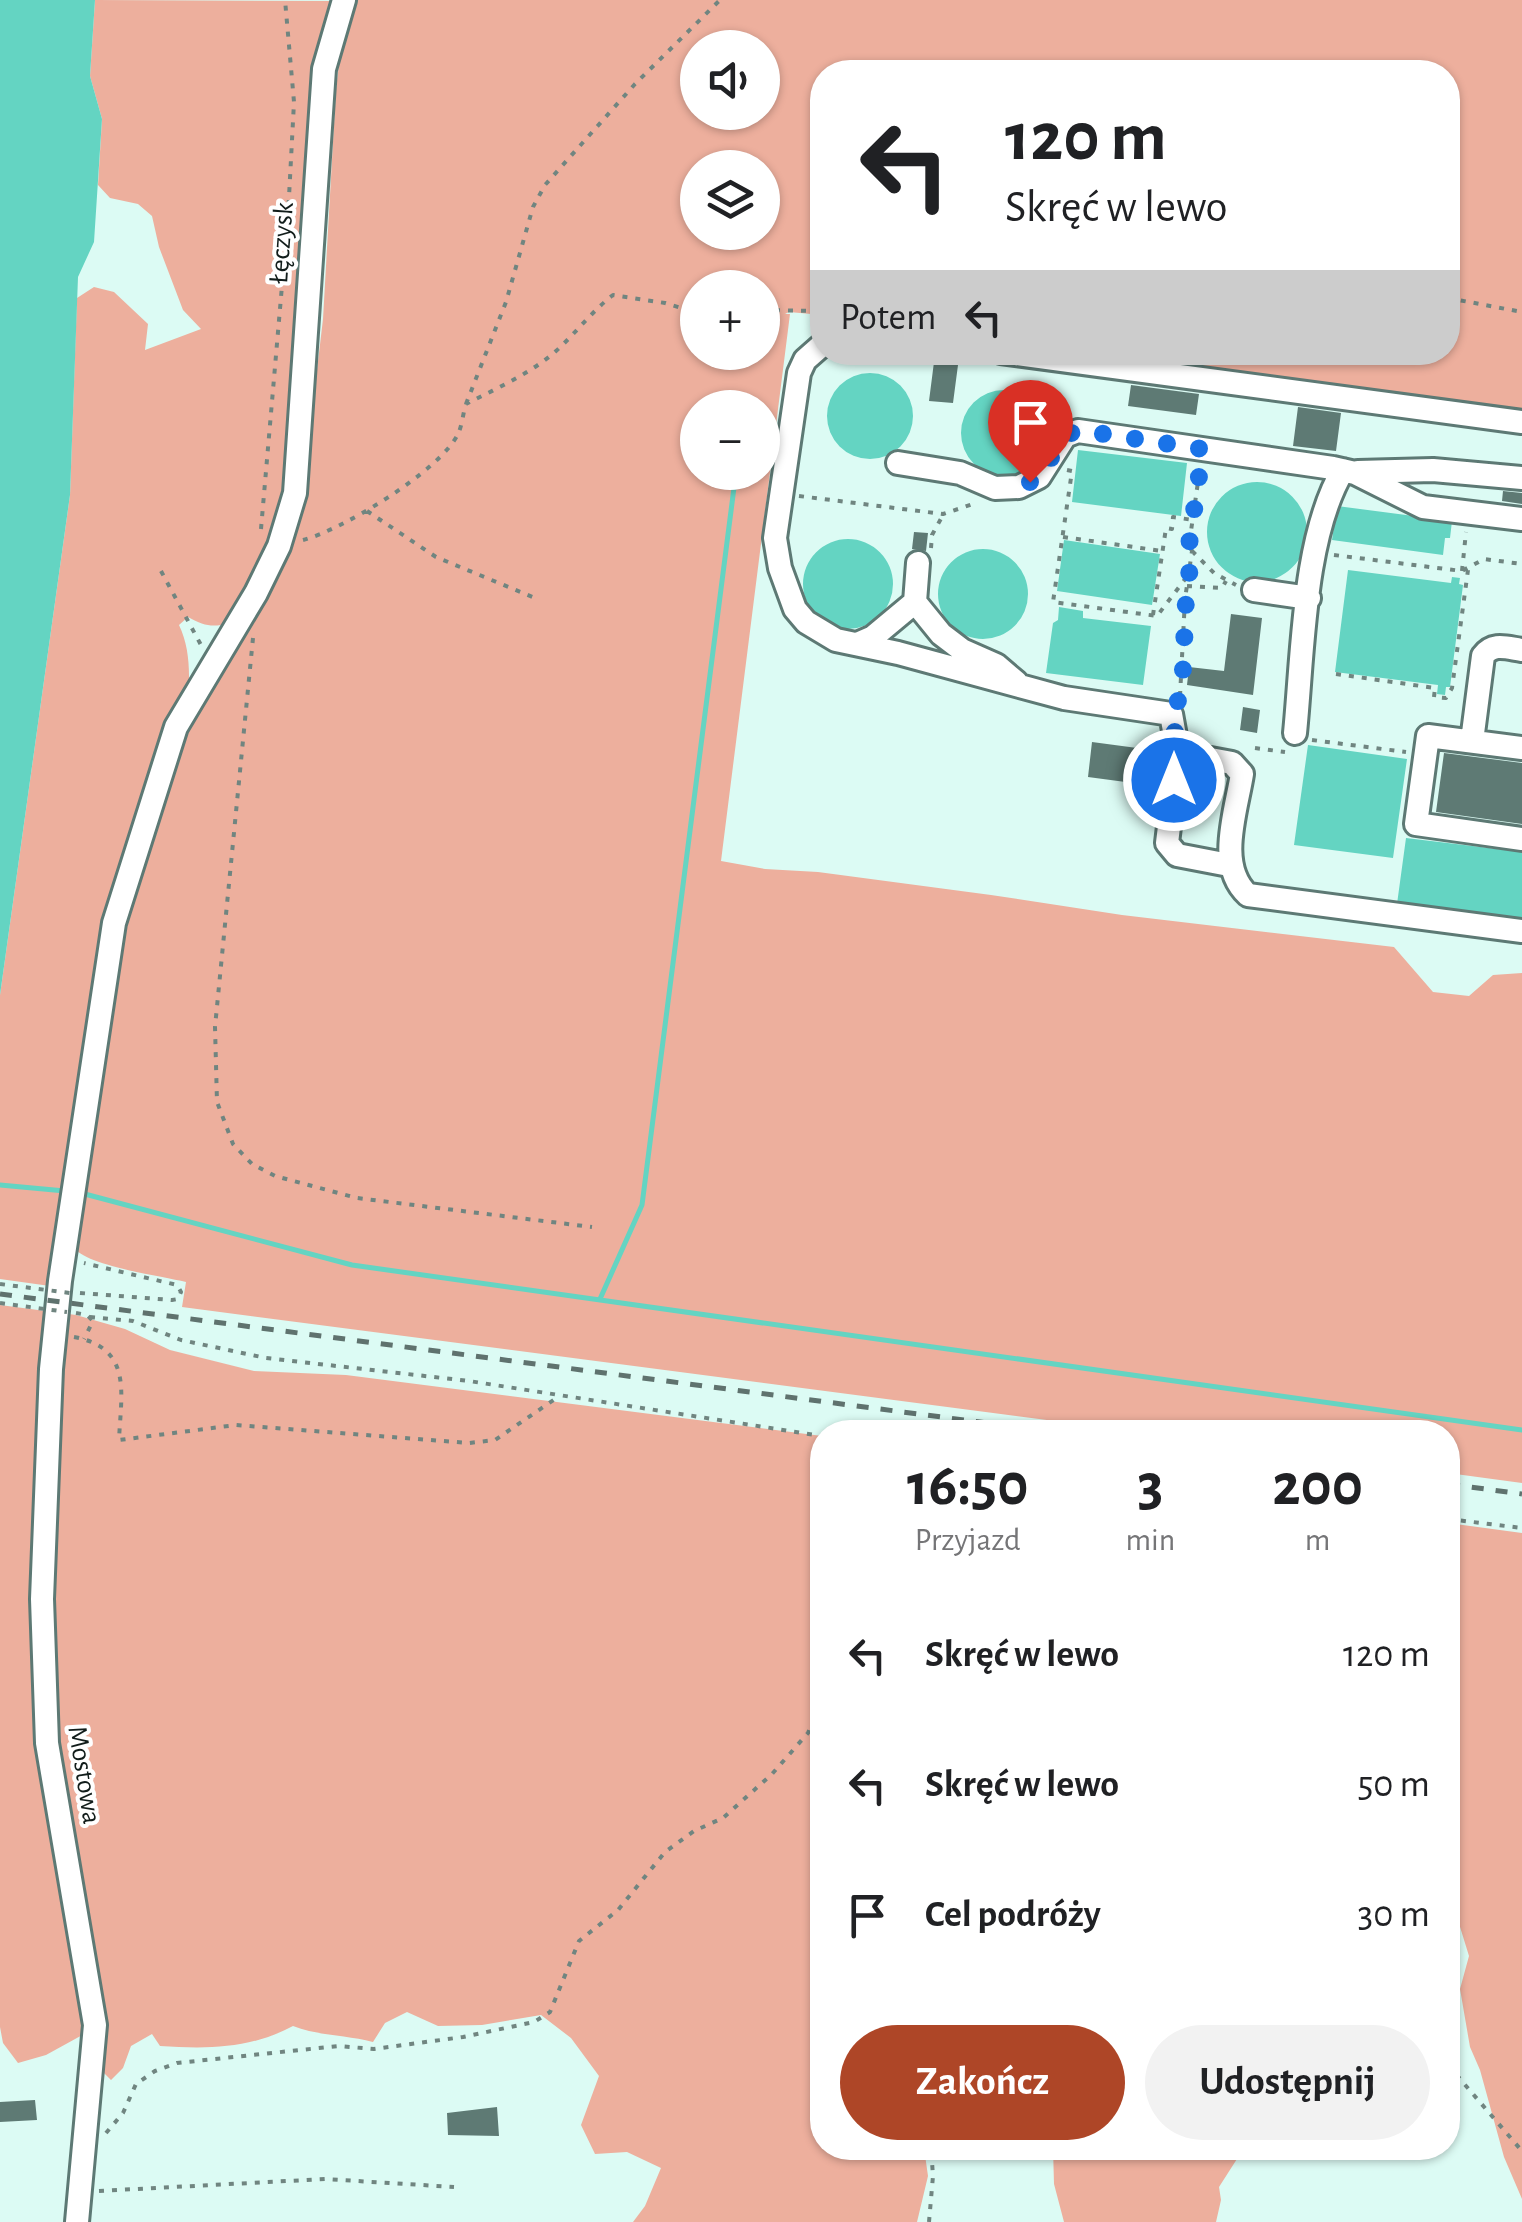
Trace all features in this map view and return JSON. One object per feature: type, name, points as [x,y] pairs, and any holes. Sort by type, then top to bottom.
[{"type":"street","name":"Łęczysk","points":[[215,665],[256,593],[269,545],[295,493],[324,69],[344,0]]},
{"type":"street","points":[[810,356],[798,373],[775,538],[780,568],[795,609],[819,632],[858,644],[1064,698],[1172,714],[1178,753],[1166,843],[1177,855],[1230,865]]},
{"type":"street","points":[[1098,365],[1522,422]]},
{"type":"street","points":[[898,463],[960,473],[995,488],[1019,487],[1039,477],[1065,436],[1078,430],[1349,471],[1432,470],[1522,478]]},
{"type":"street","points":[[1349,471],[1423,507],[1522,519]]},
{"type":"street","points":[[1299,742],[1314,552],[1324,508],[1349,471]]},
{"type":"street","points":[[918,563],[915,602],[940,634],[962,650],[996,665],[1022,687]]},
{"type":"street","points":[[1254,590],[1309,598]]},
{"type":"street","points":[[858,644],[873,637],[915,602]]},
{"type":"street","points":[[1472,741],[1483,656],[1489,648],[1497,646],[1522,650]]},
{"type":"street","name":"Mostowa","points":[[77,2222],[95,2025],[47,1744],[43,1696],[45,1475],[54,1333],[114,924],[176,727],[215,665]]},
{"type":"street","points":[[1522,748],[1428,736],[1416,824],[1522,838]]},
{"type":"street","points":[[1178,753],[1232,763],[1242,774],[1230,865],[1239,886],[1248,895],[1522,932]]},
{"type":"path","points":[[286,0],[294,102],[269,545],[338,528],[368,511],[438,458],[458,435],[506,302],[533,207],[546,185],[635,84],[720,0]]},
{"type":"path","points":[[466,404],[528,372],[556,352],[592,311],[613,295],[680,307]]},
{"type":"path","points":[[1460,300],[1522,312]]},
{"type":"path","points":[[780,310],[810,311]]},
{"type":"path","points":[[1203,449],[1189,545],[1226,581],[1254,590]]},
{"type":"path","points":[[1047,468],[1072,471],[1054,602],[1156,616],[1189,574]]},
{"type":"path","points":[[779,494],[943,514],[973,504],[976,482]]},
{"type":"path","points":[[368,511],[436,558],[535,598]]},
{"type":"path","points":[[1336,674],[1435,688],[1434,697],[1446,698],[1452,688],[1468,512]]},
{"type":"path","points":[[918,563],[929,562],[932,535],[943,514]]},
{"type":"path","points":[[1154,615],[1166,528],[1172,528],[1173,517],[1192,520]]},
{"type":"path","points":[[1063,537],[1162,551]]},
{"type":"path","points":[[1172,714],[1182,692],[1186,586],[1192,551]]},
{"type":"path","points":[[1314,552],[1465,570],[1484,558],[1522,564]]},
{"type":"path","points":[[161,571],[194,636],[215,665]]},
{"type":"path","points":[[1186,586],[1222,588],[1226,581]]},
{"type":"path","points":[[256,593],[215,1027],[217,1102],[233,1144],[252,1164],[275,1176],[357,1198],[592,1227]]},
{"type":"path","points":[[1255,748],[1299,742],[1425,755]]},
{"type":"path","points":[[0,1284],[172,1300],[178,1299],[181,1292],[177,1285],[161,1280],[63,1259]]},
{"type":"path","points":[[0,1303],[133,1321],[181,1340],[266,1358],[468,1381],[810,1434]]},
{"type":"path","points":[[84,1339],[93,1323],[90,1317]]},
{"type":"path","points":[[54,1333],[84,1339],[112,1354],[120,1375],[118,1440],[236,1426],[470,1443],[495,1440],[558,1397]]},
{"type":"path","points":[[1460,1520],[1522,1528]]},
{"type":"path","points":[[84,2140],[100,2140],[123,2113],[136,2084],[176,2063],[338,2046],[374,2049],[534,2022],[550,2012],[579,1941],[618,1910],[666,1852],[694,1831],[723,1818],[772,1774],[810,1728]]},
{"type":"path","points":[[1460,2079],[1522,2151]]},
{"type":"path","points":[[929,2222],[932,2160]]},
{"type":"path","points":[[80,2192],[324,2180],[454,2186]]},
{"type":"shaded area","points":[[0,0],[95,0],[90,76],[102,119],[94,242],[78,277],[70,495],[0,995]]},
{"type":"shaded area","points":[[95,0],[334,1],[303,489],[323,319],[336,89],[339,64],[358,0],[1522,0],[1522,413],[1158,365],[1460,365],[1460,60],[810,60],[810,314],[785,314],[790,314],[780,393],[780,390],[680,390],[680,490],[768,490],[721,861],[1394,947],[1433,992],[1469,996],[1493,975],[1522,973],[1522,1483],[1460,1475],[1460,1420],[1047,1420],[182,1307],[186,1282],[109,1265],[74,1248],[50,1286],[0,1279],[0,995],[70,495],[77,298],[94,287],[114,292],[148,324],[145,350],[201,329],[183,310],[159,247],[152,216],[138,204],[110,198],[98,185],[102,119],[90,76]],"holes":[[[244,616],[241,642],[184,735],[189,665],[179,625],[188,617],[216,626]]]},
{"type":"shaded area","points":[[870,373],[894,380],[906,392],[913,416],[906,440],[894,452],[870,459],[846,452],[834,440],[827,416],[834,392],[846,380]]},
{"type":"shaded area","points":[[1004,390],[1028,397],[1040,409],[1047,433],[1040,457],[1028,469],[1004,476],[980,469],[968,457],[961,433],[968,409],[980,397]]},
{"type":"shaded area","points":[[1078,450],[1187,463],[1181,516],[1072,502]]},
{"type":"shaded area","points":[[1257,482],[1276,486],[1292,497],[1303,513],[1307,532],[1303,551],[1292,567],[1276,578],[1257,582],[1238,578],[1222,567],[1211,551],[1207,532],[1211,513],[1222,497],[1238,486]]},
{"type":"shaded area","points":[[1337,506],[1452,521],[1450,538],[1445,538],[1443,555],[1332,540]]},
{"type":"shaded area","points":[[848,539],[865,542],[880,552],[890,567],[890,601],[880,616],[865,626],[848,629],[831,626],[816,616],[806,601],[803,584],[806,567],[816,552],[831,542]]},
{"type":"shaded area","points":[[1064,540],[1160,554],[1152,605],[1057,591]]},
{"type":"shaded area","points":[[983,549],[1000,552],[1015,562],[1025,577],[1025,611],[1015,626],[1000,636],[983,639],[966,636],[951,626],[941,611],[938,594],[941,577],[951,562],[966,552]]},
{"type":"shaded area","points":[[1348,570],[1451,583],[1452,577],[1460,578],[1459,584],[1463,585],[1450,687],[1446,687],[1445,695],[1437,694],[1438,685],[1335,672]]},
{"type":"shaded area","points":[[1059,607],[1083,611],[1083,618],[1151,626],[1143,685],[1046,673]]},
{"type":"shaded area","points":[[1308,745],[1407,759],[1393,858],[1294,845]]},
{"type":"shaded area","points":[[1406,838],[1522,852],[1522,920],[1397,904]]},
{"type":"shaded area","points":[[0,1305],[76,1315],[125,1329],[170,1350],[254,1371],[346,1375],[810,1434],[810,2160],[926,2160],[928,2176],[917,2222],[633,2222],[645,2206],[661,2168],[627,2152],[595,2154],[581,2125],[599,2076],[571,2038],[541,2015],[482,2025],[438,2026],[407,2012],[385,2023],[373,2042],[293,2026],[261,2039],[212,2047],[160,2046],[152,2034],[131,2046],[123,2068],[111,2080],[101,2070],[86,2033],[46,2055],[18,2063],[3,2043]]},
{"type":"shaded area","points":[[1460,1525],[1522,1533],[1522,2199],[1504,2157],[1470,2047],[1460,1989],[1469,1956],[1460,1927]]},
{"type":"shaded area","points":[[1053,2160],[1236,2160],[1219,2187],[1221,2200],[1216,2222],[1064,2222],[1054,2184]]},
{"type":"building","points":[[934,365],[958,365],[953,403],[929,401]]},
{"type":"building","points":[[1131,385],[1199,394],[1196,415],[1128,406]]},
{"type":"building","points":[[1298,407],[1341,413],[1336,451],[1293,446]]},
{"type":"building","points":[[1503,491],[1522,493],[1522,504],[1502,501]]},
{"type":"building","points":[[914,532],[928,533],[926,551],[912,549]]},
{"type":"building","points":[[1231,614],[1262,618],[1253,695],[1187,685],[1189,667],[1224,671]]},
{"type":"building","points":[[1243,707],[1260,710],[1257,733],[1240,730]]},
{"type":"building","points":[[1092,742],[1137,748],[1133,783],[1088,777]]},
{"type":"building","points":[[1444,753],[1522,763],[1522,824],[1436,812]]},
{"type":"building","points":[[35,2100],[37,2120],[0,2122],[0,2102]]},
{"type":"building","points":[[497,2107],[499,2136],[448,2135],[447,2113]]},
{"type":"waterway","points":[[600,1299],[642,1205],[734,490]]},
{"type":"waterway","points":[[0,1185],[65,1191]]},
{"type":"waterway","points":[[81,1193],[352,1265],[1451,1420]]},
{"type":"waterway","points":[[1460,1421],[1522,1430]]},
{"type":"railway","points":[[0,1294],[964,1420]]},
{"type":"railway","points":[[1460,1486],[1522,1494]]},
{"type":"route","points":[[1030,482],[1047,468],[1065,436],[1078,430],[1203,449],[1189,545],[1192,551],[1186,586],[1182,692],[1172,714],[1178,753],[1174,780]]}]
